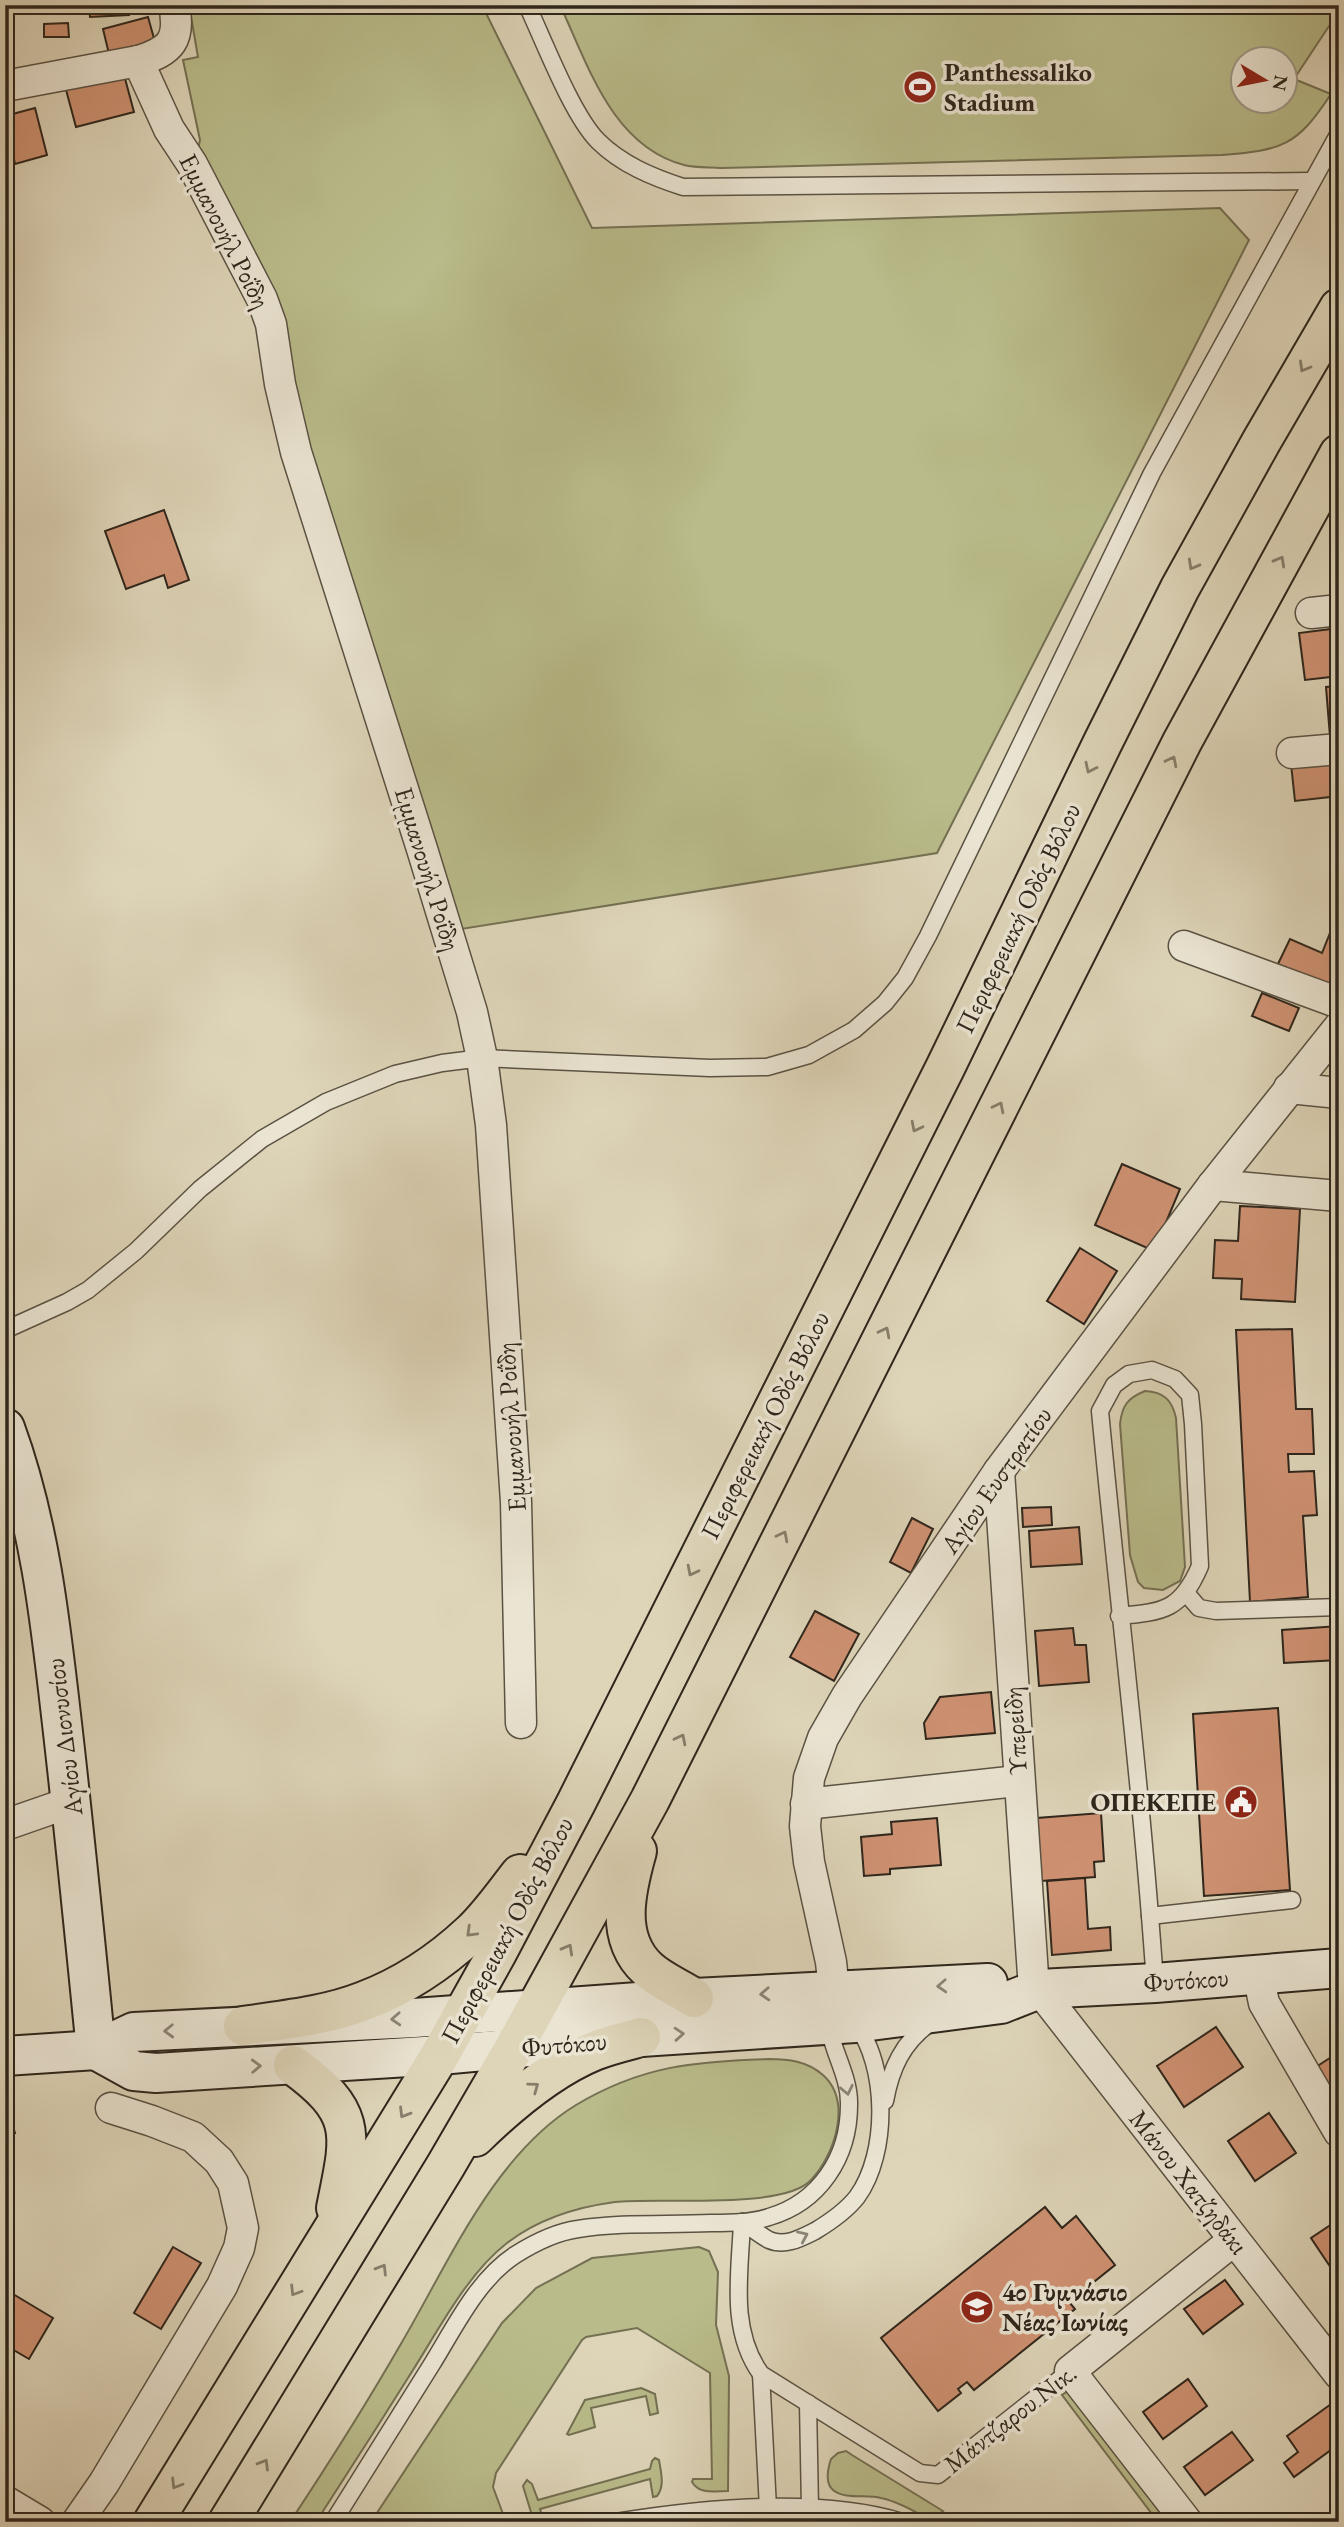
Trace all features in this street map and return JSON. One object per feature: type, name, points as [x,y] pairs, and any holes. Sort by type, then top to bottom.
[{"type":"main road","name":"Περιφερειακή Οδός Βόλου","points":[[153,2522],[464,2014],[576,1803],[946,1066],[1180,589],[1339,308]]},
{"type":"main road","points":[[228,2522],[446,2165],[514,2048],[650,1800],[1175,755],[1339,454]]},
{"type":"main road","name":"Αγίου Διονυσίου","points":[[5,1428],[26,1493],[40,1552],[71,1802],[96,2050]]},
{"type":"main road","points":[[650,1800],[626,1891],[628,1935],[641,1962],[694,1998]]},
{"type":"main road","points":[[243,2026],[304,2017],[364,2001],[429,1968],[473,1931],[576,1803]]},
{"type":"main road","name":"Φυτόκου","points":[[96,2050],[134,2071],[156,2073],[293,2065],[440,2055],[641,2036],[841,2010],[999,1983],[1037,1989],[1155,1983],[1339,1968]]},
{"type":"main road","name":"Φυτόκου","points":[[5,2056],[96,2050],[134,2032],[694,1998],[841,2010],[945,2012],[1001,2004],[1037,1989]]},
{"type":"main road","points":[[446,2165],[510,2105],[555,2073],[594,2051],[641,2036]]},
{"type":"main road","points":[[293,2065],[338,2107],[346,2127],[348,2148],[331,2232]]},
{"type":"street","points":[[5,86],[154,56],[171,45],[176,33],[174,5]]},
{"type":"street","name":"Εμμανουήλ Ροΐδη","points":[[138,61],[169,129],[192,164],[253,280],[271,324],[283,397],[296,452],[422,849],[471,1012],[482,1058],[491,1125],[516,1502],[521,1723]]},
{"type":"street","points":[[1292,753],[1339,749]]},
{"type":"street","points":[[1184,946],[1339,1003]]},
{"type":"street","name":"Αγίου Ευστρατίου","points":[[841,2010],[809,1862],[806,1804],[814,1757],[835,1716],[999,1471],[1213,1185],[1339,1027]]},
{"type":"street","points":[[1289,1088],[1339,1093]]},
{"type":"street","points":[[1213,1185],[1339,1196]]},
{"type":"street","name":"Υπερείδη","points":[[999,1471],[1018,1781],[1037,1989]]},
{"type":"street","points":[[806,1804],[1018,1781]]},
{"type":"street","points":[[5,1825],[71,1802]]},
{"type":"street","points":[[1258,1974],[1264,2003],[1339,2132]]},
{"type":"street","name":"Μάνου Χατζηδάκι","points":[[1037,1989],[1339,2374]]},
{"type":"street","points":[[77,2522],[112,2471],[216,2298],[239,2248],[243,2228],[233,2183],[219,2161],[193,2137],[111,2108]]},
{"type":"street","name":"Μάντζαρου Νικ.","points":[[1070,2371],[1234,2240]]},
{"type":"street","points":[[1070,2371],[1187,2522]]},
{"type":"street","points":[[5,2501],[40,2522]]},
{"type":"lane","points":[[527,5],[575,107],[596,139],[638,170],[683,187],[1310,181]]},
{"type":"lane","points":[[5,1329],[67,1302],[109,1275],[200,1189],[262,1139],[326,1102],[396,1074],[442,1063],[482,1058],[710,1068],[766,1066],[809,1055],[854,1030],[885,1003],[905,978],[928,936],[1152,473],[1339,132]]},
{"type":"lane","points":[[1119,1616],[1150,1613],[1174,1604],[1191,1588],[1200,1566],[1190,1395],[1175,1379],[1153,1370],[1129,1374],[1114,1385],[1100,1411],[1119,1616],[1150,1916],[1155,1983]]},
{"type":"lane","points":[[1186,1594],[1199,1608],[1216,1611],[1339,1607]]},
{"type":"lane","points":[[1150,1916],[1292,1900]]},
{"type":"lane","points":[[841,2010],[866,2039],[879,2089],[881,2124]]},
{"type":"lane","points":[[333,2522],[466,2310],[502,2264],[536,2243],[575,2229],[742,2222],[770,2217],[799,2203],[824,2182],[840,2158],[848,2127],[849,2102],[841,2010]]},
{"type":"lane","points":[[742,2222],[769,2240],[784,2242],[806,2236],[839,2215],[856,2198],[866,2182],[889,2082],[900,2053],[921,2029],[945,2012]]},
{"type":"lane","points":[[742,2222],[739,2320],[747,2348],[761,2374],[768,2508]]},
{"type":"lane","name":"Μάντζαρου Νικ.","points":[[761,2374],[920,2473],[938,2475],[1070,2371]]},
{"type":"lane","points":[[808,2403],[810,2509]]},
{"type":"lane","points":[[616,2522],[677,2512],[768,2508],[861,2513],[902,2522]]},
{"type":"green space","points":[[189,5],[482,5],[592,228],[1220,208],[1249,240],[937,853],[455,930],[289,400],[197,154],[200,140],[183,60],[198,57]]},
{"type":"green space","name":"Panthessaliko Stadium","points":[[560,5],[1339,5],[1339,11],[1298,73],[1298,46],[1228,46],[1228,116],[1298,116],[1298,81],[1331,94],[1308,125],[1287,142],[1260,151],[1222,155],[722,168],[689,166],[659,155],[638,140],[621,122],[593,77]]},
{"type":"green space","points":[[1145,1391],[1166,1398],[1176,1418],[1185,1567],[1180,1581],[1163,1590],[1144,1588],[1138,1582],[1130,1555],[1120,1424],[1127,1403]]},
{"type":"green space","points":[[769,2059],[797,2062],[817,2070],[832,2086],[837,2099],[837,2129],[833,2143],[811,2180],[797,2189],[748,2199],[601,2204],[558,2216],[519,2235],[493,2255],[467,2286],[316,2522],[290,2522],[375,2388],[476,2212],[497,2181],[547,2126],[600,2092],[646,2074],[693,2064]]},
{"type":"green space","points":[[699,2247],[709,2251],[718,2272],[716,2325],[729,2376],[728,2491],[703,2491],[692,2482],[693,2479],[712,2479],[710,2373],[637,2328],[582,2340],[496,2473],[493,2487],[506,2522],[371,2522],[502,2323],[536,2288],[592,2258]]},
{"type":"green space","points":[[641,2388],[655,2394],[658,2413],[650,2415],[646,2396],[591,2408],[595,2427],[567,2434],[585,2400]]},
{"type":"green space","points":[[1071,2389],[1173,2522],[1158,2522],[1062,2395]]},
{"type":"green space","points":[[846,2451],[943,2511],[931,2521],[888,2500],[844,2495],[833,2490],[828,2479],[831,2459]]},
{"type":"green space","points":[[655,2458],[659,2460],[662,2479],[657,2496],[653,2497],[650,2479],[540,2509],[544,2522],[534,2522],[523,2486],[527,2480],[532,2484],[538,2500],[650,2469]]},
{"type":"building","points":[[5,5],[62,5],[5,8]]},
{"type":"building","points":[[89,5],[128,5],[129,15],[90,17]]},
{"type":"building","points":[[148,17],[155,42],[109,54],[103,29]]},
{"type":"building","points":[[68,23],[69,37],[44,37],[44,24]]},
{"type":"building","points":[[123,71],[134,112],[76,127],[65,86]]},
{"type":"building","points":[[35,108],[47,155],[15,164],[5,116]]},
{"type":"building","points":[[164,510],[189,580],[168,588],[164,575],[126,589],[105,531]]},
{"type":"building","points":[[1339,628],[1339,676],[1305,680],[1299,633]]},
{"type":"building","points":[[1339,686],[1339,736],[1330,737],[1326,687]]},
{"type":"building","points":[[1339,758],[1339,796],[1295,801],[1291,764]]},
{"type":"building","points":[[1330,933],[1339,936],[1339,994],[1276,968],[1290,939],[1322,953]]},
{"type":"building","points":[[1262,993],[1299,1008],[1289,1031],[1252,1016]]},
{"type":"building","points":[[1122,1164],[1180,1189],[1154,1251],[1095,1225]]},
{"type":"building","points":[[1240,1206],[1300,1209],[1295,1302],[1241,1299],[1242,1279],[1213,1278],[1215,1240],[1238,1241]]},
{"type":"building","points":[[1080,1248],[1117,1271],[1084,1324],[1047,1301]]},
{"type":"building","points":[[1292,1329],[1296,1409],[1312,1409],[1314,1454],[1288,1454],[1289,1472],[1314,1471],[1317,1515],[1303,1516],[1308,1597],[1250,1602],[1236,1330]]},
{"type":"building","points":[[1051,1507],[1052,1525],[1023,1527],[1022,1508]]},
{"type":"building","points":[[912,1518],[933,1529],[911,1573],[890,1562]]},
{"type":"building","points":[[1079,1527],[1082,1564],[1031,1567],[1029,1531]]},
{"type":"building","points":[[815,1611],[859,1634],[834,1681],[790,1657]]},
{"type":"building","points":[[1339,1626],[1339,1660],[1284,1663],[1282,1630]]},
{"type":"building","points":[[1073,1628],[1075,1645],[1086,1645],[1089,1682],[1039,1686],[1035,1631]]},
{"type":"building","points":[[991,1692],[995,1733],[926,1739],[924,1723],[940,1697]]},
{"type":"building","points":[[1331,1699],[1339,1699],[1339,1856]]},
{"type":"building","name":"ΟΠΕΚΕΠΕ","points":[[1278,1708],[1290,1890],[1204,1896],[1193,1714]]},
{"type":"building","points":[[1101,1813],[1104,1861],[1094,1862],[1095,1877],[1041,1881],[1037,1818]]},
{"type":"building","points":[[937,1818],[941,1865],[890,1869],[890,1874],[864,1876],[861,1837],[892,1834],[891,1822]]},
{"type":"building","points":[[1085,1878],[1088,1929],[1110,1927],[1111,1950],[1052,1955],[1047,1881]]},
{"type":"building","points":[[1216,2027],[1243,2067],[1184,2107],[1157,2066]]},
{"type":"building","points":[[1339,2052],[1339,2100],[1338,2100],[1316,2067]]},
{"type":"building","points":[[5,2102],[15,2133],[5,2136]]},
{"type":"building","points":[[1269,2113],[1296,2153],[1255,2181],[1228,2141]]},
{"type":"building","points":[[1045,2207],[1062,2228],[1076,2216],[1115,2265],[1069,2302],[1075,2309],[974,2390],[967,2382],[958,2389],[961,2393],[938,2411],[881,2338]]},
{"type":"building","points":[[1338,2220],[1339,2222],[1339,2280],[1311,2238]]},
{"type":"building","points":[[173,2247],[201,2263],[161,2329],[134,2313]]},
{"type":"building","points":[[1225,2280],[1243,2304],[1203,2334],[1184,2309]]},
{"type":"building","points":[[8,2291],[53,2318],[29,2359],[5,2345],[5,2295]]},
{"type":"building","points":[[1188,2379],[1207,2406],[1163,2439],[1143,2412]]},
{"type":"building","points":[[1331,2404],[1339,2414],[1339,2444],[1294,2477],[1284,2463],[1298,2452],[1287,2436]]},
{"type":"building","points":[[1232,2432],[1253,2460],[1205,2495],[1184,2467]]},
{"type":"place","name":"Panthessaliko Stadium","points":[[920,87]]},
{"type":"place","name":"ΟΠΕΚΕΠΕ","points":[[1241,1802]]},
{"type":"place","name":"4ο Γυμνάσιο Νέας Ιωνίας","points":[[977,2307]]}]
